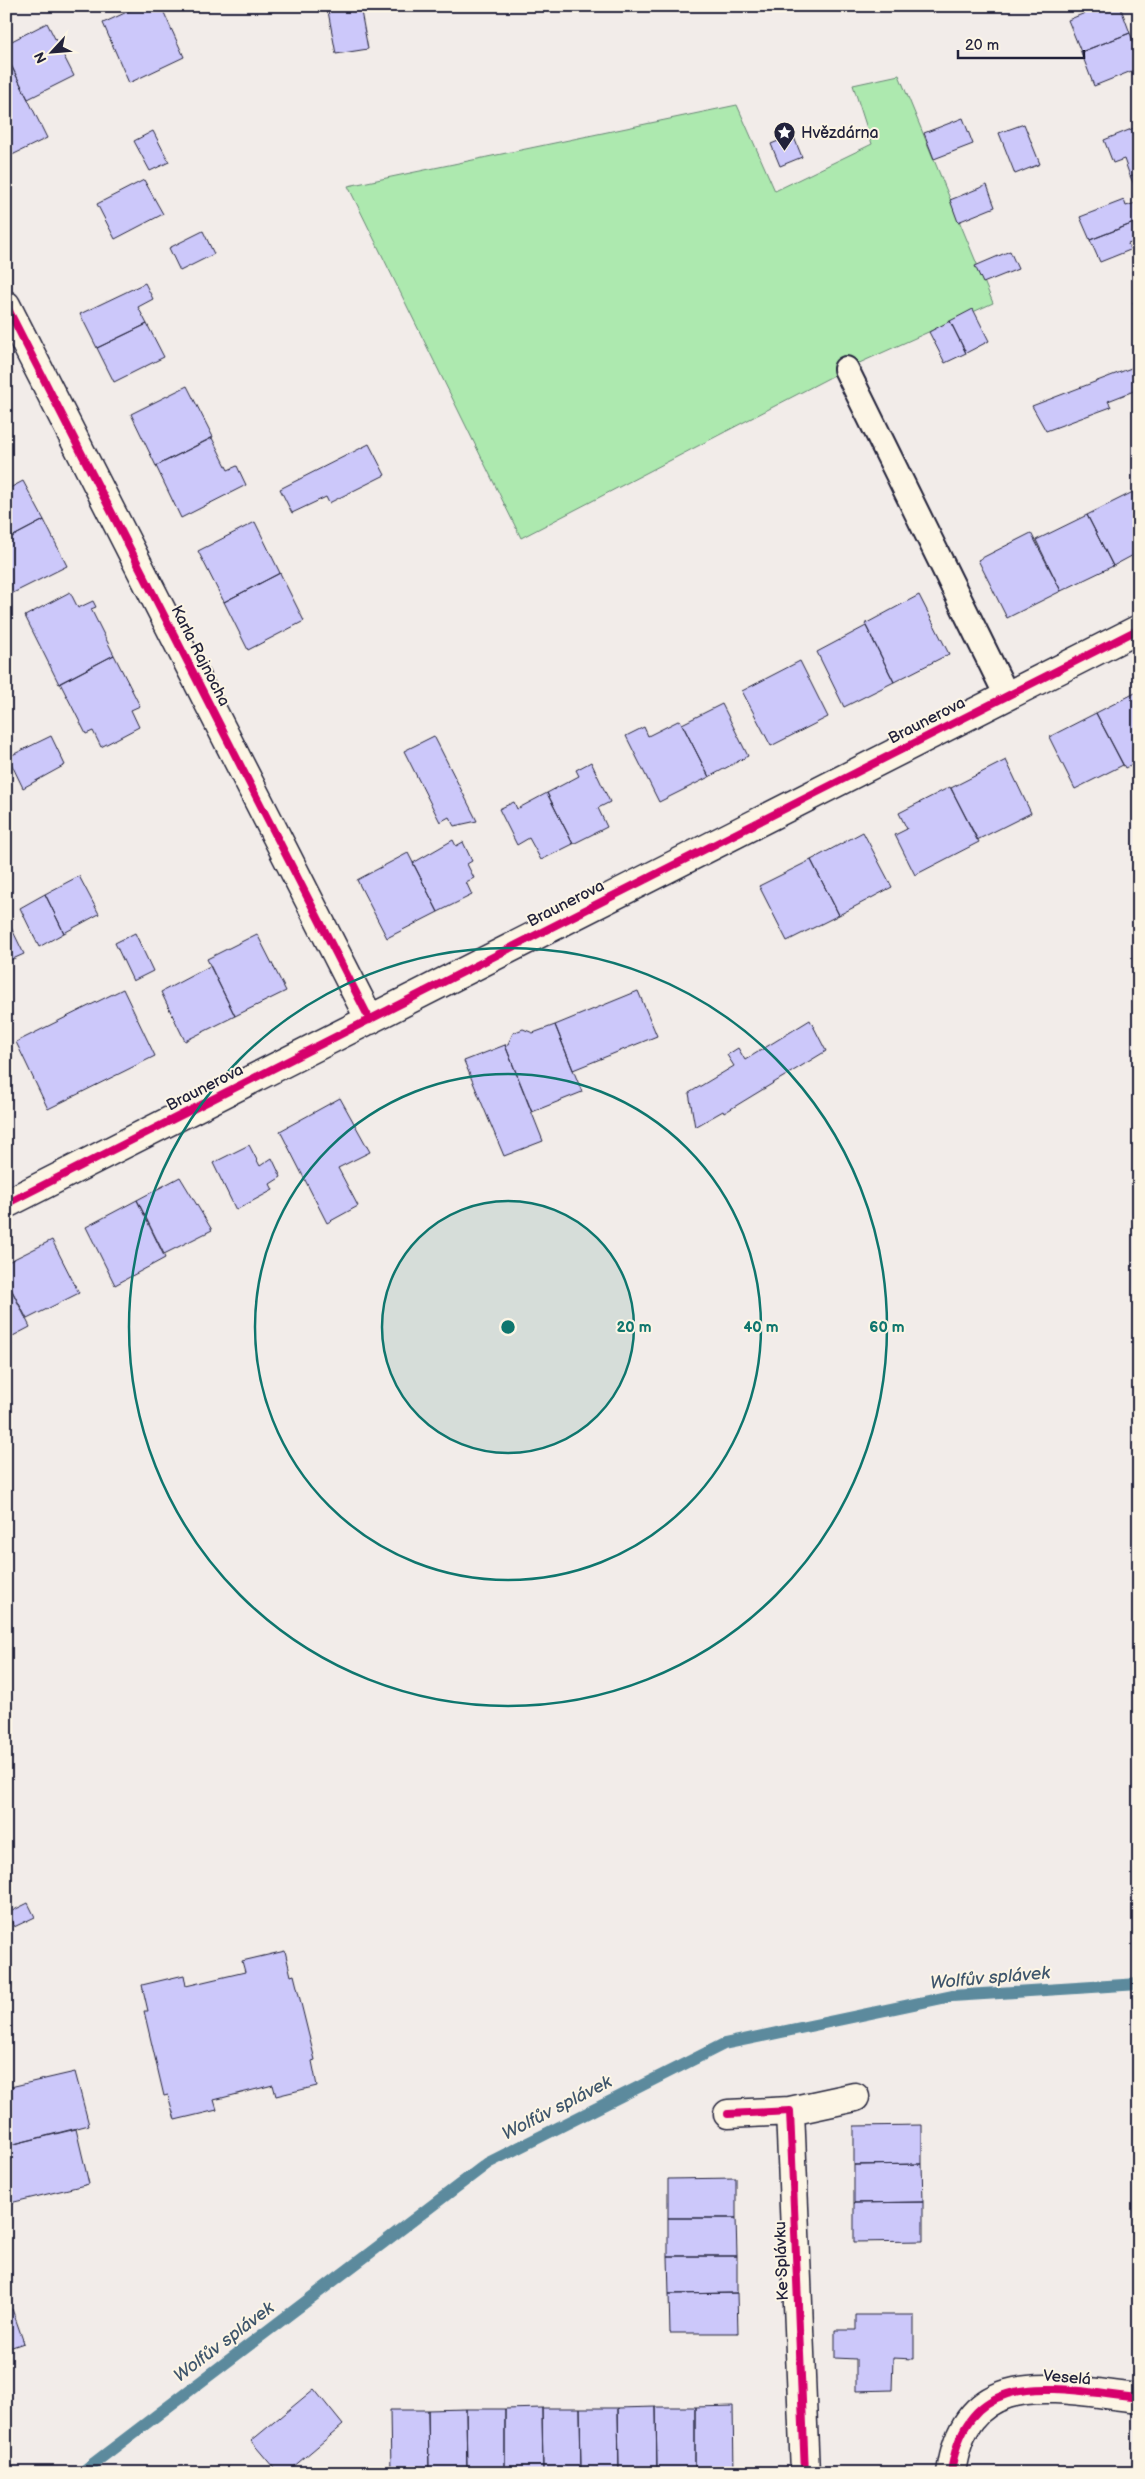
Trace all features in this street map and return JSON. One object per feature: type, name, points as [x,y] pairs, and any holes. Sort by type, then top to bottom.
[{"type":"street","name":"Karla Rajnocha","points":[[6,305],[370,1020]]},
{"type":"street","name":"Braunerova","points":[[6,1204],[1139,629]]},
{"type":"street","points":[[728,2114],[790,2111],[855,2097]]},
{"type":"street","name":"Ke Splávku","points":[[790,2111],[805,2473]]},
{"type":"street","name":"Veselá","points":[[951,2473],[954,2450],[968,2419],[988,2401],[1009,2392],[1038,2388],[1139,2398]]},
{"type":"lane","points":[[846,369],[1007,696]]},
{"type":"green space","points":[[899,75],[993,303],[846,369],[521,538],[348,186],[737,105],[775,191],[872,144],[853,85]]},
{"type":"building","points":[[140,6],[161,6],[184,57],[129,83],[103,23]]},
{"type":"building","points":[[327,6],[360,6],[368,49],[336,54]]},
{"type":"building","points":[[1102,6],[1120,6],[1130,33],[1081,52],[1068,20]]},
{"type":"building","points":[[47,23],[74,76],[28,99],[6,55],[6,44]]},
{"type":"building","points":[[1130,33],[1139,56],[1139,68],[1094,86],[1081,52]]},
{"type":"building","points":[[6,55],[47,138],[6,158]]},
{"type":"building","points":[[963,118],[973,144],[934,159],[924,133]]},
{"type":"building","points":[[1024,124],[1040,164],[1015,174],[999,133]]},
{"type":"building","points":[[1139,126],[1139,173],[1130,176],[1124,159],[1113,163],[1104,140]]},
{"type":"building","points":[[153,131],[169,162],[150,171],[134,141]]},
{"type":"building","points":[[793,135],[802,157],[780,166],[771,144]]},
{"type":"building","points":[[1139,173],[1139,196],[1130,176]]},
{"type":"building","points":[[144,180],[163,214],[115,239],[97,204]]},
{"type":"building","points":[[987,185],[995,207],[958,222],[950,200]]},
{"type":"building","points":[[1124,200],[1126,206],[1139,202],[1139,221],[1090,240],[1080,217]]},
{"type":"building","points":[[1139,221],[1139,240],[1128,244],[1130,250],[1100,262],[1090,240]]},
{"type":"building","points":[[203,231],[214,254],[180,271],[169,248]]},
{"type":"building","points":[[1010,251],[1018,269],[983,283],[975,266]]},
{"type":"building","points":[[145,283],[153,299],[138,307],[147,324],[97,348],[80,314]]},
{"type":"building","points":[[1139,300],[1139,317],[1133,302]]},
{"type":"building","points":[[973,309],[989,341],[966,353],[950,321]]},
{"type":"building","points":[[950,321],[966,353],[945,363],[929,332]]},
{"type":"building","points":[[147,324],[164,357],[114,382],[97,348]]},
{"type":"building","points":[[1139,365],[1139,389],[1108,401],[1111,407],[1046,431],[1032,406]]},
{"type":"building","points":[[187,386],[213,437],[156,466],[131,414]]},
{"type":"building","points":[[212,438],[228,470],[237,466],[246,485],[181,518],[156,466]]},
{"type":"building","points":[[369,444],[385,475],[329,503],[326,497],[292,513],[280,489]]},
{"type":"building","points":[[23,481],[44,520],[6,540],[6,490]]},
{"type":"building","points":[[1139,489],[1139,552],[1113,566],[1087,515]]},
{"type":"building","points":[[1087,515],[1113,566],[1061,591],[1036,540]]},
{"type":"building","points":[[44,520],[67,566],[11,594],[6,585],[6,540]]},
{"type":"building","points":[[255,522],[280,573],[224,602],[198,551]]},
{"type":"building","points":[[1031,533],[1061,591],[1007,618],[978,560]]},
{"type":"building","points":[[280,573],[304,621],[248,650],[224,602]]},
{"type":"building","points":[[70,592],[78,608],[93,601],[96,607],[91,609],[114,655],[59,684],[25,616]]},
{"type":"building","points":[[919,595],[949,654],[894,682],[865,624]]},
{"type":"building","points":[[866,626],[894,682],[844,707],[817,652]]},
{"type":"building","points":[[114,655],[140,706],[131,710],[139,727],[101,747],[93,731],[86,734],[60,683]]},
{"type":"building","points":[[800,661],[828,717],[771,746],[742,691]]},
{"type":"building","points":[[1139,691],[1139,761],[1125,768],[1096,713]]},
{"type":"building","points":[[722,704],[748,756],[709,777],[682,724]]},
{"type":"building","points":[[1096,713],[1123,765],[1075,789],[1049,737]]},
{"type":"building","points":[[680,720],[709,777],[659,802],[626,736],[644,727],[648,736]]},
{"type":"building","points":[[51,736],[65,765],[23,788],[8,757]]},
{"type":"building","points":[[434,736],[477,821],[454,826],[449,817],[440,822],[404,751]]},
{"type":"building","points":[[1006,760],[1031,813],[977,840],[951,788]]},
{"type":"building","points":[[591,762],[610,802],[598,808],[607,827],[573,844],[547,793],[579,776],[576,770]]},
{"type":"building","points":[[950,787],[979,842],[915,875],[895,835],[907,829],[899,813]]},
{"type":"building","points":[[547,793],[573,844],[541,860],[529,838],[517,845],[499,809],[514,802],[517,809]]},
{"type":"building","points":[[863,832],[892,887],[839,915],[811,860]]},
{"type":"building","points":[[453,840],[456,846],[463,842],[472,861],[467,864],[474,878],[466,882],[472,895],[438,912],[413,863]]},
{"type":"building","points":[[408,853],[438,912],[387,938],[357,880]]},
{"type":"building","points":[[811,860],[839,915],[787,941],[759,886]]},
{"type":"building","points":[[79,876],[99,914],[64,933],[45,894]]},
{"type":"building","points":[[45,894],[64,933],[39,947],[20,908]]},
{"type":"building","points":[[6,917],[24,954],[6,962]]},
{"type":"building","points":[[135,933],[153,971],[133,981],[115,943]]},
{"type":"building","points":[[257,934],[286,991],[235,1016],[207,959]]},
{"type":"building","points":[[210,966],[235,1016],[185,1041],[161,992]]},
{"type":"building","points":[[123,989],[155,1056],[48,1109],[16,1042]]},
{"type":"building","points":[[638,991],[657,1036],[573,1070],[555,1025]]},
{"type":"building","points":[[810,1020],[826,1051],[724,1113],[723,1111],[695,1127],[689,1093],[734,1066],[727,1055],[738,1048],[745,1060]]},
{"type":"building","points":[[555,1025],[582,1092],[532,1112],[505,1045],[508,1044],[513,1033],[523,1029],[533,1033]]},
{"type":"building","points":[[505,1045],[543,1141],[504,1156],[464,1061]]},
{"type":"building","points":[[340,1098],[370,1152],[338,1168],[358,1206],[327,1223],[280,1131]]},
{"type":"building","points":[[249,1145],[260,1166],[272,1158],[281,1177],[270,1184],[273,1190],[236,1210],[213,1163]]},
{"type":"building","points":[[180,1177],[212,1230],[164,1254],[137,1200]]},
{"type":"building","points":[[137,1200],[165,1258],[115,1285],[86,1227]]},
{"type":"building","points":[[52,1240],[79,1293],[27,1319],[6,1279],[6,1263]]},
{"type":"building","points":[[6,1279],[30,1327],[9,1338],[12,1345],[6,1348]]},
{"type":"building","points":[[28,1903],[35,1917],[14,1927],[8,1913]]},
{"type":"building","points":[[285,1951],[291,1976],[294,1975],[315,2060],[312,2061],[317,2086],[276,2096],[273,2085],[214,2100],[217,2110],[175,2120],[168,2095],[164,2096],[144,2011],[148,2011],[142,1985],[184,1975],[186,1986],[245,1972],[242,1961]]},
{"type":"building","points":[[75,2072],[89,2125],[6,2146],[6,2088]]},
{"type":"building","points":[[922,2125],[922,2164],[854,2165],[854,2126]]},
{"type":"building","points":[[76,2129],[89,2184],[6,2204],[6,2146]]},
{"type":"building","points":[[922,2164],[923,2202],[854,2203],[854,2165]]},
{"type":"building","points":[[736,2178],[736,2218],[668,2218],[668,2179]]},
{"type":"building","points":[[923,2202],[923,2241],[854,2242],[854,2203]]},
{"type":"building","points":[[668,2218],[736,2218],[737,2256],[668,2256]]},
{"type":"building","points":[[668,2256],[737,2256],[737,2293],[669,2294]]},
{"type":"building","points":[[737,2293],[738,2333],[670,2333],[669,2294]]},
{"type":"building","points":[[12,2309],[24,2343],[6,2349],[6,2311]]},
{"type":"building","points":[[856,2315],[914,2315],[914,2359],[893,2358],[892,2390],[856,2391],[856,2359],[835,2358],[835,2330],[856,2330]]},
{"type":"building","points":[[314,2389],[343,2425],[286,2473],[278,2473],[251,2441]]},
{"type":"building","points":[[733,2406],[734,2473],[695,2473],[695,2407]]},
{"type":"building","points":[[656,2407],[657,2473],[619,2473],[618,2408]]},
{"type":"building","points":[[656,2407],[695,2407],[695,2473],[657,2473]]},
{"type":"building","points":[[542,2408],[543,2473],[505,2473],[505,2409]]},
{"type":"building","points":[[542,2408],[580,2408],[581,2473],[543,2473]]},
{"type":"building","points":[[580,2408],[618,2408],[619,2473],[581,2473]]},
{"type":"building","points":[[466,2409],[467,2473],[429,2473],[428,2410]]},
{"type":"building","points":[[466,2409],[505,2409],[505,2473],[467,2473]]},
{"type":"building","points":[[390,2410],[428,2410],[429,2473],[391,2473]]},
{"type":"waterway","name":"Wolfův splávek","points":[[81,2473],[488,2163],[724,2044],[952,1996],[1139,1984]]},
{"type":"cycle path","points":[[6,305],[370,1020]]},
{"type":"cycle path","points":[[6,1204],[1139,629]]},
{"type":"cycle path","points":[[728,2114],[790,2111],[805,2473]]},
{"type":"cycle path","points":[[951,2473],[960,2438],[975,2413],[996,2398],[1020,2391],[1048,2389],[1139,2398]]},
{"type":"place","name":"Hvězdárna","points":[[785,152]]}]
